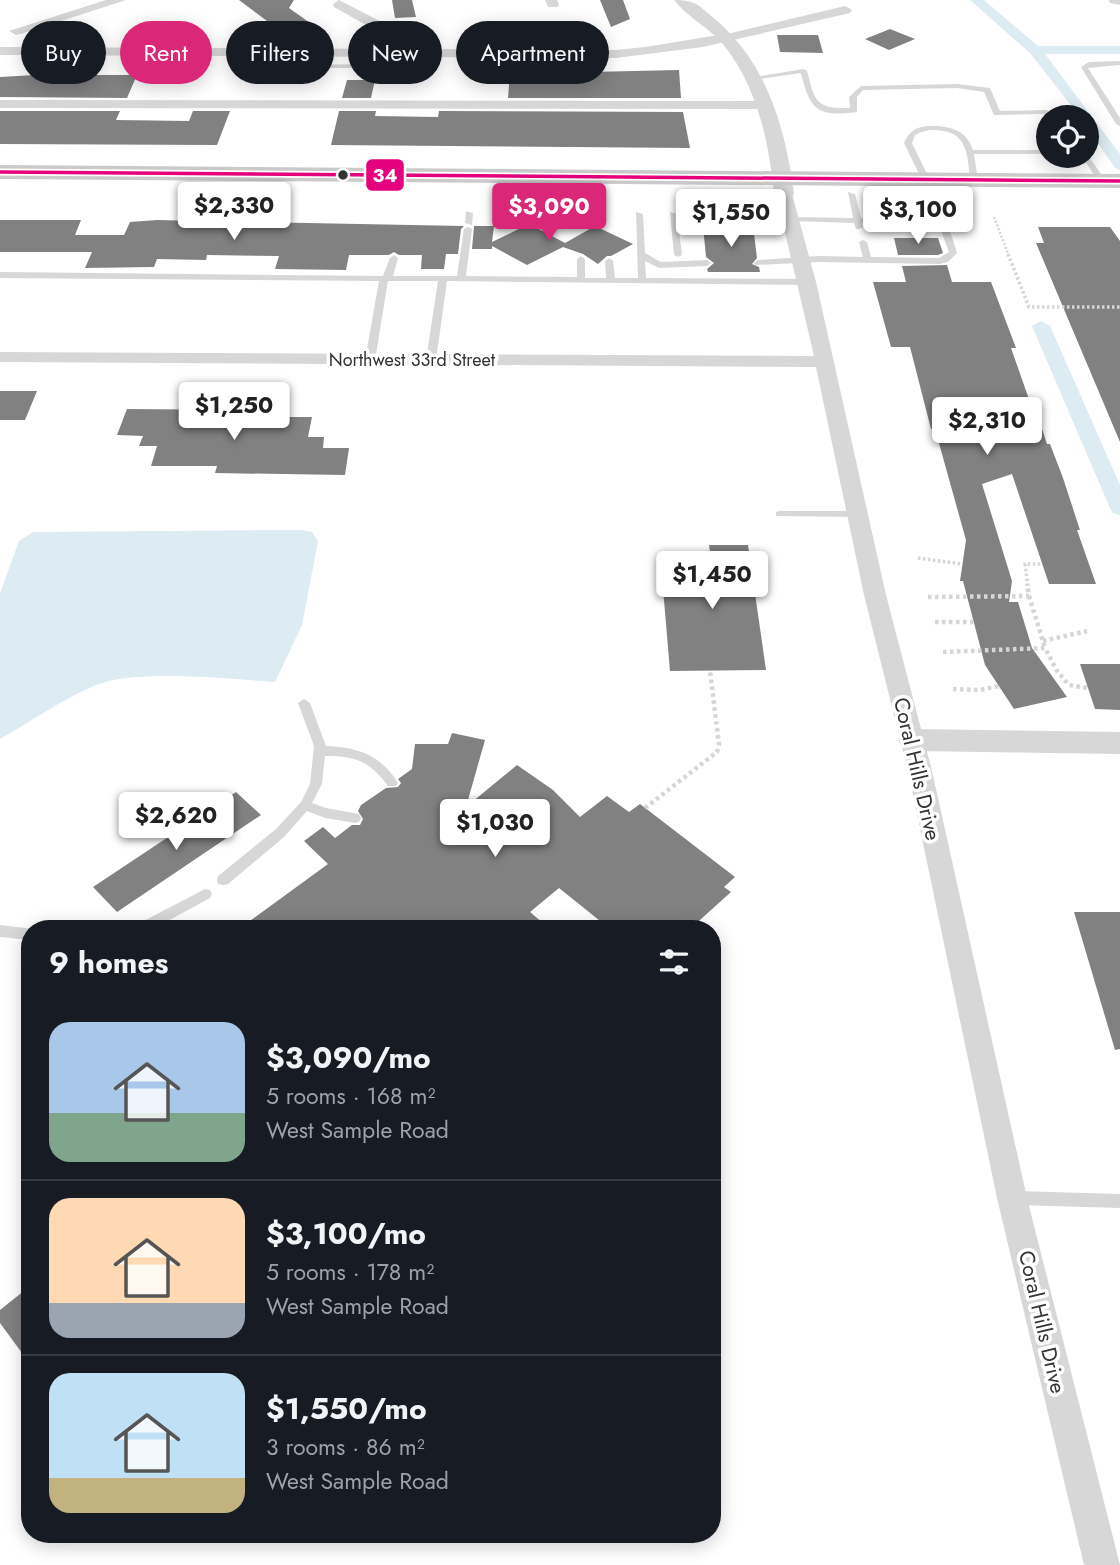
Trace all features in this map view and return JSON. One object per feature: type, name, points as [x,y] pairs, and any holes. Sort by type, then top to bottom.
[{"type":"main road","points":[[0,172],[311,183],[1115,190]]},
{"type":"main road","points":[[0,189],[136,190],[326,184],[394,175],[784,186],[851,194],[974,180],[1115,190]]},
{"type":"street","points":[[16,31],[120,0]]},
{"type":"street","name":"Coral Hills Drive","points":[[682,0],[727,40],[753,78],[780,157],[791,219],[857,514],[912,740],[1012,1198],[1102,1565]]},
{"type":"street","points":[[1115,0],[1120,1]]},
{"type":"street","points":[[339,4],[371,21]]},
{"type":"street","points":[[442,52],[616,54],[660,51],[727,40],[845,10]]},
{"type":"street","points":[[0,26],[21,34]]},
{"type":"street","points":[[0,51],[21,51]]},
{"type":"street","points":[[106,52],[226,52]]},
{"type":"street","points":[[0,104],[764,105]]},
{"type":"street","name":"Northwest 33rd Street","points":[[0,357],[824,362]]},
{"type":"street","points":[[912,740],[1120,743]]},
{"type":"lane","points":[[1120,64],[1089,64],[1084,67],[1120,124]]},
{"type":"lane","points":[[753,78],[804,71],[811,101],[820,109],[834,111],[854,110],[853,97],[861,88],[957,86],[987,90],[997,113],[1036,112]]},
{"type":"lane","points":[[926,220],[922,187],[908,143],[912,134],[918,130],[950,129],[961,133],[969,144],[974,180]]},
{"type":"lane","points":[[970,152],[1036,152]]},
{"type":"lane","points":[[1096,168],[1115,190]]},
{"type":"lane","points":[[851,194],[858,223]]},
{"type":"lane","points":[[461,280],[469,213]]},
{"type":"lane","points":[[639,214],[642,281]]},
{"type":"lane","points":[[673,214],[678,255]]},
{"type":"lane","points":[[760,263],[802,260],[939,261],[953,253],[944,227],[926,220],[858,223],[791,219]]},
{"type":"lane","points":[[863,242],[867,260]]},
{"type":"lane","points":[[640,254],[659,265],[707,263]]},
{"type":"lane","points":[[370,360],[384,279],[389,275],[394,258]]},
{"type":"lane","points":[[581,259],[581,281]]},
{"type":"lane","points":[[608,261],[611,281]]},
{"type":"lane","points":[[654,281],[659,265]]},
{"type":"lane","points":[[693,265],[695,281]]},
{"type":"lane","points":[[0,275],[807,282]]},
{"type":"lane","points":[[431,360],[443,279]]},
{"type":"lane","points":[[780,514],[857,514]]},
{"type":"lane","points":[[223,880],[280,833],[306,804],[316,784],[320,751],[304,703]]},
{"type":"lane","points":[[320,751],[354,753],[373,759],[392,783]]},
{"type":"lane","points":[[306,804],[325,813],[355,818]]},
{"type":"lane","points":[[157,920],[205,894]]},
{"type":"lane","points":[[0,931],[21,933]]},
{"type":"lane","points":[[1012,1198],[1120,1201]]},
{"type":"path","points":[[994,217],[1029,307],[1120,307]]},
{"type":"path","points":[[918,558],[962,564]]},
{"type":"path","points":[[1042,564],[1025,564],[1029,596],[1045,648],[1057,671],[1069,685],[1088,688]]},
{"type":"path","points":[[928,597],[1029,596]]},
{"type":"path","points":[[935,622],[974,622]]},
{"type":"path","points":[[1043,640],[1087,631]]},
{"type":"path","points":[[943,652],[1045,648]]},
{"type":"path","points":[[645,808],[717,752],[719,745],[709,671]]},
{"type":"path","points":[[953,689],[980,690],[999,686]]},
{"type":"shaded area","points":[[33,532],[312,532],[318,541],[302,625],[275,682],[185,676],[116,679],[74,695],[0,739],[0,593],[19,541]]},
{"type":"building","points":[[239,0],[294,0],[289,8],[307,21],[267,21]]},
{"type":"building","points":[[392,0],[412,0],[416,17],[395,18]]},
{"type":"building","points":[[600,0],[623,0],[630,19],[611,27]]},
{"type":"building","points":[[890,29],[915,39],[889,50],[865,39]]},
{"type":"building","points":[[777,35],[818,35],[823,53],[780,52]]},
{"type":"building","points":[[679,70],[681,98],[508,98],[509,84],[609,84],[609,72]]},
{"type":"building","points":[[106,75],[120,75],[120,84],[133,84],[127,98],[0,97],[0,77],[21,76],[21,84],[106,84]]},
{"type":"building","points":[[347,80],[348,84],[374,84],[371,98],[342,98]]},
{"type":"building","points":[[0,111],[120,111],[116,120],[189,121],[193,111],[230,111],[217,145],[0,144]]},
{"type":"building","points":[[339,111],[376,111],[375,116],[438,117],[439,111],[683,112],[690,148],[331,145]]},
{"type":"building","points":[[0,220],[81,220],[75,235],[124,235],[130,222],[157,220],[464,226],[461,229],[458,254],[446,254],[444,269],[421,269],[422,255],[399,255],[394,252],[389,255],[349,255],[346,270],[275,269],[279,256],[207,255],[206,260],[157,259],[154,267],[85,268],[92,252],[0,252]]},
{"type":"building","points":[[529,224],[565,243],[595,226],[633,244],[607,256],[598,264],[583,254],[563,247],[527,265],[492,246],[492,249],[472,249],[474,226],[494,226],[492,242]]},
{"type":"building","points":[[703,226],[753,226],[757,258],[752,264],[759,267],[760,272],[708,272],[707,269],[714,263],[706,257]]},
{"type":"building","points":[[1038,227],[1110,227],[1120,241],[1120,442],[1036,243],[1044,243]]},
{"type":"building","points":[[894,238],[938,238],[943,253],[898,255]]},
{"type":"building","points":[[947,265],[952,282],[991,282],[1016,348],[1011,348],[1030,402],[1033,402],[1047,444],[1050,444],[1063,478],[1096,584],[1049,584],[1012,474],[982,484],[1012,581],[1009,602],[1018,602],[1032,648],[1067,697],[1014,709],[985,665],[963,581],[960,581],[966,540],[935,429],[931,429],[910,347],[891,347],[873,282],[906,282],[902,266]]},
{"type":"building","points":[[0,391],[37,391],[25,420],[0,420]]},
{"type":"building","points":[[127,409],[249,410],[248,417],[312,417],[308,437],[324,437],[323,448],[349,448],[345,475],[215,473],[217,466],[151,466],[157,446],[139,446],[143,436],[117,435]]},
{"type":"building","points":[[709,545],[748,545],[766,670],[670,671],[660,553],[710,552]]},
{"type":"building","points":[[1080,664],[1120,664],[1120,710],[1095,709]]},
{"type":"building","points":[[452,733],[485,740],[466,807],[517,765],[553,790],[580,817],[607,796],[629,812],[640,804],[735,877],[724,887],[731,892],[700,920],[599,920],[559,888],[530,912],[539,920],[251,920],[328,864],[304,841],[323,827],[335,838],[352,825],[360,825],[363,819],[358,811],[361,805],[386,788],[398,787],[401,783],[398,779],[412,769],[415,744],[448,744]]},
{"type":"building","points":[[236,792],[261,815],[117,912],[93,887]]},
{"type":"building","points":[[1074,912],[1120,912],[1120,1049],[1115,1050]]},
{"type":"building","points":[[21,1293],[21,1352],[0,1323],[0,1310]]},
{"type":"waterway","points":[[976,0],[1035,50]]},
{"type":"waterway","points":[[1035,50],[1120,50]]},
{"type":"waterway","points":[[1035,50],[1120,165]]},
{"type":"waterway","points":[[1041,326],[1120,508]]},
{"type":"transit line","name":"34","points":[[0,172],[1120,181]]}]
